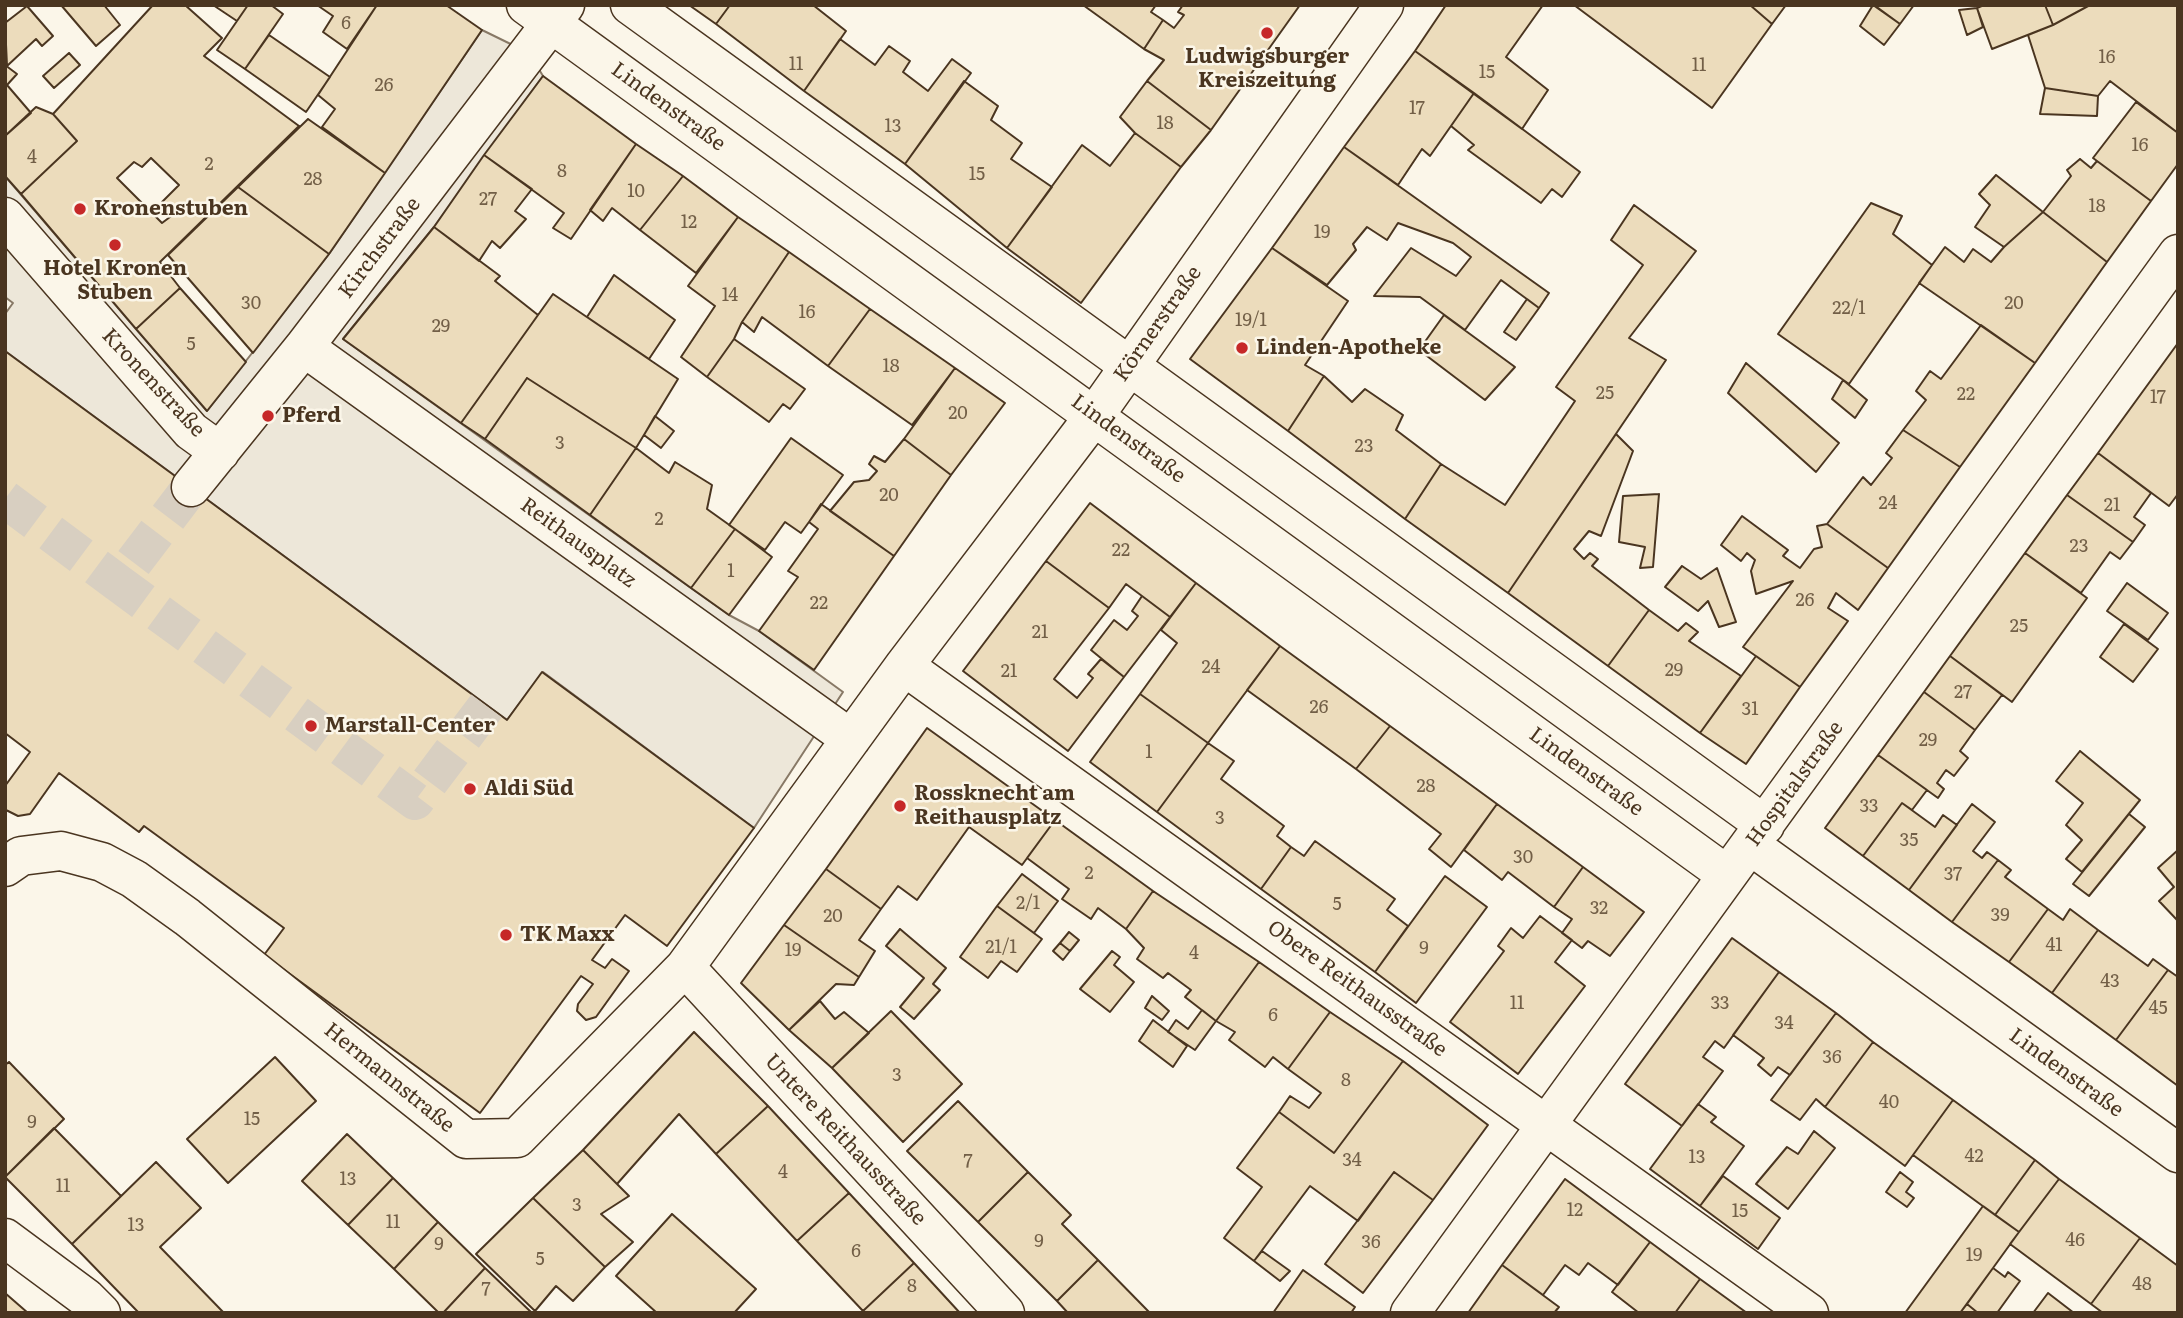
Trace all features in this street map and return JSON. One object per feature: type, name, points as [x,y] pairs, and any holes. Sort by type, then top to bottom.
[{"type":"street","name":"Lindenstraße","points":[[630,5],[1129,366],[1758,835],[2178,1153]]},
{"type":"street","name":"Körnerstraße","points":[[851,739],[1095,415],[1384,5]]},
{"type":"street","name":"Lindenstraße","points":[[547,11],[1095,415],[1727,875]]},
{"type":"street","name":"Kirchstraße","points":[[191,487],[304,347],[547,11]]},
{"type":"street","name":"Kronenstraße","points":[[5,217],[191,431],[220,452]]},
{"type":"street","name":"Hospitalstraße","points":[[1410,1313],[2178,254]]},
{"type":"street","name":"Reithausplatz","points":[[304,347],[851,739]]},
{"type":"street","name":"Obere Reithausstraße","points":[[904,666],[1809,1313]]},
{"type":"street","name":"Hermannstraße","points":[[5,867],[21,856],[61,851],[102,862],[134,879],[187,917],[466,1139],[517,1138],[685,967],[851,739]]},
{"type":"street","name":"Untere Reithausstraße","points":[[685,967],[1005,1313]]},
{"type":"street","points":[[5,1238],[86,1298],[101,1313]]},
{"type":"shaded area","points":[[482,30],[529,53],[543,76],[434,227],[343,339],[729,615],[759,631],[843,692],[754,828],[543,672],[507,720],[5,351],[5,314],[13,303],[5,297],[5,176],[207,411],[329,254]]},
{"type":"building","points":[[61,5],[104,5],[120,25],[96,46]]},
{"type":"building","points":[[153,5],[185,5],[222,38],[204,56],[299,126],[160,262],[180,288],[136,329],[21,194],[77,141],[53,114]],"holes":[[[151,158],[179,185],[162,202],[174,214],[162,223],[117,178],[134,162],[142,167]]]},
{"type":"building","points":[[213,5],[248,5],[237,21]]},
{"type":"building","points":[[248,5],[271,5],[283,14],[245,69],[217,50]]},
{"type":"building","points":[[317,5],[377,5],[347,49],[323,32],[333,16]]},
{"type":"building","points":[[377,5],[446,5],[482,30],[385,173],[322,127],[335,109],[318,95]]},
{"type":"building","points":[[689,5],[730,5],[716,24]]},
{"type":"building","points":[[730,5],[813,5],[846,31],[804,91],[716,24]]},
{"type":"building","points":[[1083,5],[1156,5],[1151,12],[1163,20],[1144,49]]},
{"type":"building","points":[[1183,5],[1300,5],[1211,130],[1147,81],[1164,60],[1144,49],[1163,20],[1174,28],[1184,15],[1178,12]]},
{"type":"building","points":[[1446,5],[1543,5],[1506,57],[1548,90],[1522,129],[1415,51]]},
{"type":"building","points":[[1574,5],[1750,5],[1772,24],[1712,108]]},
{"type":"building","points":[[1750,5],[1786,5],[1772,24]]},
{"type":"building","points":[[1873,5],[1900,24],[1884,45],[1860,26]]},
{"type":"building","points":[[1874,5],[1914,5],[1900,24]]},
{"type":"building","points":[[1984,5],[2045,5],[2053,25],[1992,49],[1977,8]]},
{"type":"building","points":[[2045,5],[2090,5],[2053,25]]},
{"type":"building","points":[[2090,5],[2178,5],[2178,133],[2110,81],[2098,96],[2045,88],[2028,35]]},
{"type":"building","points":[[27,6],[53,36],[42,46],[36,39],[7,66],[5,23]]},
{"type":"building","points":[[1977,8],[1983,27],[1967,35],[1959,10]]},
{"type":"building","points":[[269,35],[330,77],[306,112],[245,69]]},
{"type":"building","points":[[840,39],[875,65],[889,46],[910,61],[903,72],[928,91],[952,59],[971,73],[905,164],[804,91]]},
{"type":"building","points":[[1415,51],[1474,93],[1430,156],[1422,149],[1398,185],[1344,147]]},
{"type":"building","points":[[69,53],[80,65],[54,88],[43,76]]},
{"type":"building","points":[[5,65],[17,74],[7,85],[31,113],[5,136]]},
{"type":"building","points":[[543,76],[636,144],[571,239],[553,228],[564,213],[484,155]]},
{"type":"building","points":[[964,81],[998,106],[991,120],[1022,143],[1011,159],[1052,187],[1007,248],[905,164]]},
{"type":"building","points":[[1147,81],[1211,130],[1181,167],[1135,133],[1120,117]]},
{"type":"building","points":[[2045,88],[2098,96],[2097,116],[2040,114]]},
{"type":"building","points":[[1474,93],[1580,172],[1562,197],[1552,189],[1541,203],[1468,150],[1474,145],[1451,126]]},
{"type":"building","points":[[2136,102],[2178,133],[2178,164],[2151,201],[2093,158]]},
{"type":"building","points":[[36,107],[53,114],[77,141],[21,194],[5,176],[5,136]]},
{"type":"building","points":[[308,119],[385,173],[329,254],[238,187]]},
{"type":"building","points":[[1135,133],[1181,167],[1081,303],[1007,248],[1082,145],[1110,166]]},
{"type":"building","points":[[636,144],[683,176],[640,230],[612,208],[603,221],[590,210]]},
{"type":"building","points":[[1344,147],[1549,293],[1539,308],[1501,280],[1465,330],[1420,297],[1374,296],[1411,248],[1456,276],[1471,257],[1453,243],[1398,223],[1387,240],[1367,227],[1353,244],[1356,250],[1327,285],[1272,248]]},
{"type":"building","points":[[484,155],[532,189],[515,211],[526,219],[500,248],[492,241],[479,261],[434,227]]},
{"type":"building","points":[[2080,159],[2091,168],[2097,161],[2151,201],[2107,262],[2043,212],[2071,176],[2067,170]]},
{"type":"building","points":[[1996,175],[2043,212],[2004,247],[1975,227],[1990,205],[1979,194]]},
{"type":"building","points":[[683,176],[738,217],[696,273],[640,230]]},
{"type":"building","points":[[238,187],[329,254],[253,353],[168,255]]},
{"type":"building","points":[[1871,203],[1902,216],[1893,234],[1932,265],[1849,384],[1778,334]]},
{"type":"building","points":[[1634,205],[1696,251],[1629,338],[1666,360],[1508,593],[1405,519],[1441,464],[1505,505],[1575,401],[1556,387],[1643,265],[1611,240]]},
{"type":"building","points":[[2043,212],[2107,262],[2035,363],[1919,283],[1945,247],[1964,262],[1973,249],[1991,262]]},
{"type":"building","points":[[738,217],[789,252],[707,377],[681,357],[715,306],[688,286]]},
{"type":"building","points":[[434,227],[500,276],[495,281],[538,315],[461,423],[343,339]]},
{"type":"building","points":[[1272,248],[1348,301],[1305,365],[1324,376],[1288,431],[1190,359]]},
{"type":"building","points":[[789,252],[870,309],[828,366],[762,317],[754,332],[742,322]]},
{"type":"building","points":[[614,275],[675,320],[649,359],[587,317]]},
{"type":"building","points":[[180,288],[246,362],[207,411],[136,329]]},
{"type":"building","points":[[553,294],[678,379],[636,448],[527,378],[485,439],[461,423]]},
{"type":"building","points":[[1527,299],[1539,308],[1516,340],[1504,332]]},
{"type":"building","points":[[870,309],[955,368],[912,425],[828,366]]},
{"type":"building","points":[[1444,315],[1515,367],[1485,400],[1419,350]]},
{"type":"building","points":[[1981,325],[2035,363],[1960,467],[1903,430],[1926,400],[1916,391],[1930,371],[1941,379]]},
{"type":"building","points":[[734,339],[805,389],[790,409],[783,404],[769,422],[707,377]]},
{"type":"building","points":[[2178,343],[2178,494],[2169,506],[2098,453]]},
{"type":"building","name":"Marstall-Center","points":[[5,351],[507,720],[542,672],[754,828],[667,946],[625,915],[592,960],[605,968],[612,959],[629,971],[596,1017],[586,1020],[577,1011],[578,1004],[593,984],[581,976],[480,1113],[264,955],[284,928],[144,826],[139,832],[59,773],[30,814],[18,816],[6,810],[5,786],[30,752],[5,733]]},
{"type":"building","points":[[1746,363],[1839,443],[1816,472],[1728,393]]},
{"type":"building","points":[[955,368],[1005,403],[951,475],[904,439]]},
{"type":"building","points":[[1324,376],[1352,402],[1365,389],[1403,415],[1396,430],[1441,464],[1405,519],[1288,431]]},
{"type":"building","points":[[527,378],[636,448],[590,515],[485,439]]},
{"type":"building","points":[[1843,380],[1867,400],[1855,418],[1832,399]]},
{"type":"building","points":[[655,416],[674,431],[661,448],[644,435]]},
{"type":"building","points":[[1903,430],[1960,467],[1888,568],[1827,524],[1863,477],[1871,485],[1892,458],[1886,453]]},
{"type":"building","points":[[1616,434],[1633,451],[1601,536],[1589,531],[1574,549],[1584,559],[1590,553],[1598,559],[1592,566],[1649,610],[1608,666],[1508,593]]},
{"type":"building","points":[[791,438],[843,475],[801,533],[785,522],[765,550],[729,525]]},
{"type":"building","points":[[904,439],[951,475],[894,556],[830,511],[854,482],[869,480],[877,471],[869,464],[874,456],[885,462]]},
{"type":"building","points":[[636,448],[669,473],[675,462],[712,485],[707,509],[735,529],[691,588],[590,515]]},
{"type":"building","points":[[2098,453],[2151,493],[2134,517],[2145,525],[2133,542],[2067,495]]},
{"type":"building","points":[[1659,494],[1653,567],[1640,568],[1645,547],[1619,542],[1623,496]]},
{"type":"building","points":[[2067,495],[2133,542],[2120,559],[2110,552],[2081,593],[2025,553]]},
{"type":"building","points":[[1090,503],[1196,583],[1170,617],[1126,584],[1109,608],[1046,561]]},
{"type":"building","points":[[821,504],[894,556],[814,670],[759,631],[798,577],[788,571],[818,529],[809,522]]},
{"type":"building","points":[[1742,516],[1788,550],[1783,556],[1800,568],[1814,549],[1822,547],[1817,526],[1827,524],[1888,568],[1858,610],[1836,593],[1828,608],[1848,621],[1800,687],[1743,647],[1793,581],[1756,594],[1751,571],[1755,560],[1747,553],[1741,561],[1721,545]]},
{"type":"building","points":[[735,529],[772,557],[729,615],[691,588]]},
{"type":"building","points":[[2025,553],[2087,598],[2012,702],[1950,656]]},
{"type":"building","points":[[1046,561],[1109,608],[1054,679],[1077,698],[1093,678],[1088,674],[1101,659],[1124,677],[1068,751],[963,671]]},
{"type":"building","points":[[1682,566],[1701,579],[1717,568],[1736,622],[1719,627],[1708,601],[1698,611],[1665,587]]},
{"type":"building","points":[[1196,583],[1280,646],[1208,743],[1140,694],[1177,643],[1161,630]]},
{"type":"building","points":[[2127,583],[2168,613],[2148,640],[2107,611]]},
{"type":"building","points":[[1142,596],[1170,617],[1124,677],[1091,650],[1114,620],[1127,630],[1138,616],[1132,611]]},
{"type":"building","points":[[1649,610],[1678,631],[1686,623],[1698,632],[1689,641],[1741,676],[1700,733],[1608,666]]},
{"type":"building","points":[[2124,624],[2158,649],[2133,682],[2100,657]]},
{"type":"building","points":[[1280,646],[1390,726],[1356,769],[1247,690]]},
{"type":"building","points":[[1756,656],[1800,687],[1746,764],[1700,733]]},
{"type":"building","points":[[1950,656],[2002,695],[1975,730],[1924,692]]},
{"type":"building","points":[[1924,692],[1975,730],[1960,751],[1968,758],[1954,776],[1946,770],[1937,783],[1944,789],[1938,798],[1878,755]]},
{"type":"building","points":[[1140,694],[1208,743],[1157,812],[1090,762]]},
{"type":"building","points":[[1390,726],[1497,804],[1451,867],[1429,849],[1441,834],[1356,769]]},
{"type":"building","points":[[927,728],[1055,820],[1022,865],[969,827],[917,900],[898,886],[881,909],[826,869]]},
{"type":"building","points":[[1208,743],[1234,761],[1221,779],[1284,826],[1277,836],[1291,847],[1261,889],[1157,812]]},
{"type":"building","points":[[2080,751],[2140,800],[2082,872],[2066,859],[2082,840],[2066,825],[2083,803],[2056,781]]},
{"type":"building","points":[[1878,755],[1927,790],[1912,810],[1902,803],[1863,856],[1825,828]]},
{"type":"building","points":[[1902,803],[1935,827],[1943,815],[1957,825],[1909,890],[1863,856]]},
{"type":"building","points":[[1497,804],[1583,867],[1554,907],[1508,872],[1502,880],[1464,850]]},
{"type":"building","points":[[1972,804],[1995,822],[1973,851],[1982,858],[1987,852],[1998,860],[1952,922],[1909,890]]},
{"type":"building","points":[[2129,814],[2145,827],[2089,896],[2073,884]]},
{"type":"building","points":[[1055,820],[1153,891],[1126,929],[1098,908],[1091,919],[1062,899],[1069,889],[1027,858]]},
{"type":"building","points":[[1315,841],[1395,899],[1387,910],[1408,926],[1375,972],[1261,889],[1291,847],[1304,856]]},
{"type":"building","points":[[2178,850],[2178,921],[2159,901],[2174,887],[2158,868]]},
{"type":"building","points":[[1998,860],[2011,870],[2005,877],[2048,909],[2009,962],[1952,922]]},
{"type":"building","points":[[1583,867],[1644,912],[1610,956],[1588,941],[1582,948],[1562,933],[1572,919],[1554,907]]},
{"type":"building","points":[[826,869],[881,909],[859,940],[875,951],[859,977],[784,925]]},
{"type":"building","points":[[1022,874],[1058,901],[1034,933],[997,906]]},
{"type":"building","points":[[1445,876],[1487,907],[1416,1003],[1375,972]]},
{"type":"building","points":[[1153,891],[1259,962],[1216,1021],[1185,997],[1191,990],[1168,973],[1163,978],[1137,959],[1144,948],[1126,929]]},
{"type":"building","points":[[997,906],[1042,939],[1017,972],[1001,961],[988,978],[960,957]]},
{"type":"building","points":[[2048,909],[2063,920],[2070,909],[2098,930],[2052,993],[2009,962]]},
{"type":"building","points":[[1540,916],[1572,940],[1555,962],[1585,986],[1518,1074],[1450,1022],[1504,951],[1498,946],[1511,928],[1523,938]]},
{"type":"building","points":[[784,925],[859,977],[854,985],[836,984],[789,1030],[741,983]]},
{"type":"building","points":[[900,929],[946,968],[933,984],[940,990],[914,1019],[900,1007],[924,978],[886,946]]},
{"type":"building","points":[[2098,930],[2148,966],[2153,959],[2168,970],[2116,1040],[2052,993]]},
{"type":"building","points":[[1069,932],[1079,940],[1070,951],[1060,943]]},
{"type":"building","points":[[1732,938],[1779,972],[1724,1048],[1715,1041],[1703,1057],[1723,1071],[1682,1126],[1625,1084]]},
{"type":"building","points":[[1060,943],[1070,951],[1063,960],[1053,951]]},
{"type":"building","points":[[1112,951],[1120,957],[1114,965],[1134,982],[1110,1012],[1080,989]]},
{"type":"building","points":[[1259,962],[1330,1012],[1288,1069],[1273,1057],[1265,1067],[1229,1040],[1235,1032],[1216,1021]]},
{"type":"building","points":[[2168,970],[2178,977],[2178,1086],[2116,1040]]},
{"type":"building","points":[[1779,972],[1836,1013],[1790,1075],[1778,1067],[1771,1076],[1758,1065],[1764,1058],[1733,1035]]},
{"type":"building","points":[[1152,996],[1169,1011],[1162,1020],[1145,1008]]},
{"type":"building","points":[[820,1001],[835,1019],[844,1012],[869,1033],[832,1068],[789,1030]]},
{"type":"building","points":[[1202,1010],[1216,1021],[1195,1050],[1168,1032],[1176,1020],[1188,1029]]},
{"type":"building","points":[[891,1011],[962,1084],[903,1142],[832,1068]]},
{"type":"building","points":[[1330,1012],[1403,1061],[1334,1153],[1279,1112],[1290,1096],[1309,1108],[1321,1093],[1288,1069]]},
{"type":"building","points":[[1836,1013],[1873,1042],[1825,1107],[1816,1099],[1800,1120],[1771,1100]]},
{"type":"building","points":[[1153,1020],[1187,1046],[1173,1067],[1139,1041]]},
{"type":"building","points":[[694,1032],[768,1106],[716,1154],[679,1114],[617,1184],[583,1150]]},
{"type":"building","points":[[1873,1042],[1953,1100],[1905,1166],[1825,1107]]},
{"type":"building","points":[[275,1057],[316,1101],[228,1183],[187,1139]]},
{"type":"building","points":[[1403,1061],[1488,1125],[1433,1200],[1394,1172],[1358,1221],[1310,1186],[1254,1261],[1224,1238],[1262,1187],[1237,1168],[1279,1112],[1334,1153]]},
{"type":"building","points":[[9,1062],[64,1119],[5,1177],[5,1065]]},
{"type":"building","points":[[1953,1100],[2035,1160],[1995,1215],[1913,1155]]},
{"type":"building","points":[[958,1101],[1028,1172],[978,1222],[907,1151]]},
{"type":"building","points":[[1698,1104],[1716,1117],[1711,1122],[1744,1146],[1700,1206],[1650,1169]]},
{"type":"building","points":[[768,1106],[849,1193],[797,1241],[716,1154]]},
{"type":"building","points":[[54,1128],[121,1196],[72,1244],[5,1177]]},
{"type":"building","points":[[1814,1131],[1835,1148],[1788,1209],[1756,1184],[1787,1147],[1798,1154]]},
{"type":"building","points":[[347,1134],[393,1178],[348,1225],[302,1181]]},
{"type":"building","points":[[583,1150],[629,1196],[601,1214],[633,1242],[605,1267],[533,1198]]},
{"type":"building","points":[[2035,1160],[2059,1179],[2019,1232],[1995,1215]]},
{"type":"building","points":[[156,1162],[201,1208],[160,1247],[224,1313],[139,1313],[72,1244]]},
{"type":"building","points":[[1028,1172],[1071,1215],[1062,1224],[1098,1260],[1057,1301],[978,1222]]},
{"type":"building","points":[[1394,1172],[1433,1200],[1363,1293],[1325,1264]]},
{"type":"building","points":[[1900,1172],[1913,1182],[1906,1192],[1914,1198],[1907,1207],[1886,1192]]},
{"type":"building","points":[[1723,1176],[1780,1218],[1758,1249],[1700,1206]]},
{"type":"building","points":[[393,1178],[438,1222],[394,1269],[348,1225]]},
{"type":"building","points":[[1565,1179],[1650,1242],[1618,1285],[1588,1263],[1579,1275],[1565,1265],[1543,1295],[1502,1265]]},
{"type":"building","points":[[2059,1179],[2140,1238],[2091,1304],[2010,1244]]},
{"type":"building","points":[[849,1193],[914,1263],[863,1311],[797,1241]]},
{"type":"building","points":[[533,1198],[605,1267],[573,1301],[556,1286],[535,1311],[476,1254]]},
{"type":"building","points":[[1983,1206],[2019,1232],[1993,1268],[1960,1313],[1905,1313]]},
{"type":"building","points":[[672,1214],[756,1289],[734,1313],[657,1313],[616,1276]]},
{"type":"building","points":[[438,1222],[485,1268],[443,1313],[439,1313],[394,1269]]},
{"type":"building","points":[[2140,1238],[2178,1266],[2178,1313],[2103,1313],[2091,1304]]},
{"type":"building","points":[[1650,1242],[1700,1279],[1675,1313],[1639,1313],[1612,1292]]},
{"type":"building","points":[[1262,1251],[1290,1271],[1280,1281],[1254,1261]]},
{"type":"building","points":[[1098,1260],[1150,1313],[1068,1313],[1057,1301]]},
{"type":"building","points":[[914,1263],[960,1313],[863,1311]]},
{"type":"building","points":[[1502,1265],[1559,1307],[1554,1313],[1468,1313]]},
{"type":"building","points":[[485,1268],[532,1313],[443,1313]]},
{"type":"building","points":[[1993,1268],[2005,1277],[2008,1272],[2020,1281],[1997,1313],[1978,1313],[1967,1304]]},
{"type":"building","points":[[1303,1270],[1355,1307],[1351,1313],[1273,1313]]},
{"type":"building","points":[[1700,1279],[1747,1313],[1675,1313]]},
{"type":"building","points":[[5,1293],[28,1313],[5,1313]]},
{"type":"building","points":[[2048,1293],[2074,1313],[2033,1313]]},
{"type":"building","points":[[1967,1304],[1978,1313],[1960,1313]]},
{"type":"tunnel","points":[[191,487],[118,583],[415,801],[488,704]]},
{"type":"tunnel","points":[[5,499],[118,583]]},
{"type":"place","name":"Ludwigsburger Kreiszeitung","points":[[1267,33]]},
{"type":"place","name":"Kronenstuben","points":[[80,209]]},
{"type":"place","name":"Hotel Kronen Stuben","points":[[115,245]]},
{"type":"place","name":"Linden-Apotheke","points":[[1242,348]]},
{"type":"place","name":"Pferd","points":[[268,416]]},
{"type":"place","name":"Marstall-Center","points":[[311,726]]},
{"type":"place","name":"Aldi Süd","points":[[470,789]]},
{"type":"place","name":"Rossknecht am Reithausplatz","points":[[900,806]]},
{"type":"place","name":"TK Maxx","points":[[506,935]]}]
